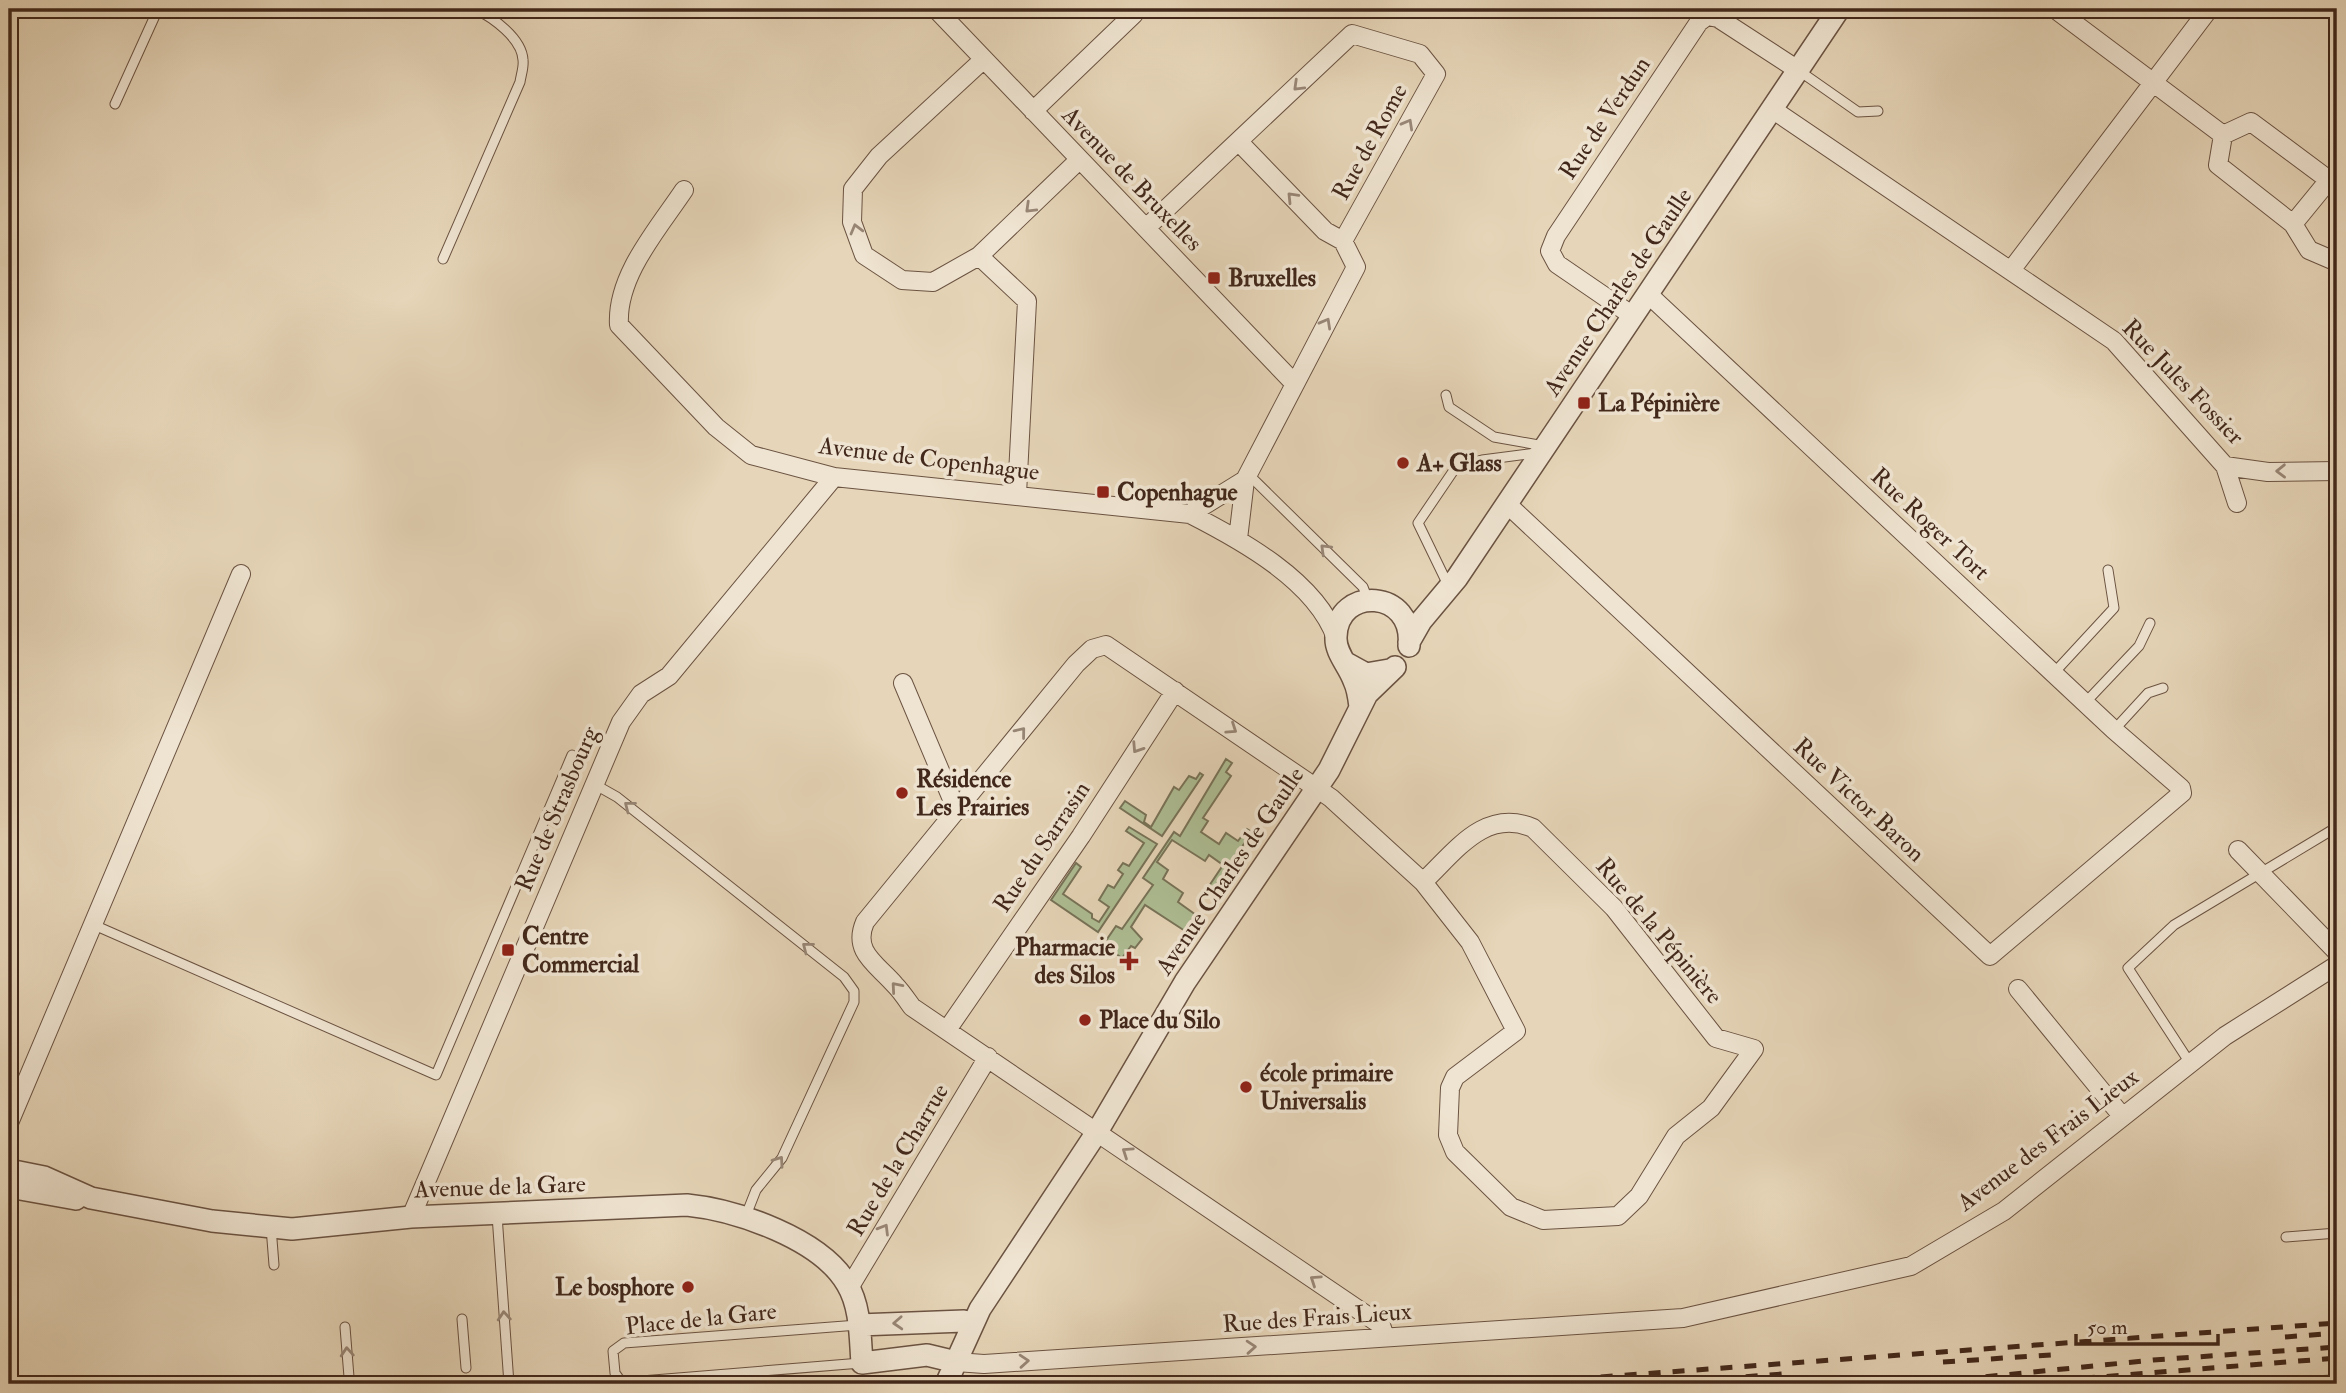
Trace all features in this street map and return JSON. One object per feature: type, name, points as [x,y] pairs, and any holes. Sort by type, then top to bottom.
[{"type":"street","name":"Avenue de Bruxelles","points":[[936,9],[1294,383]]},
{"type":"street","name":"Avenue Charles de Gaulle","points":[[1409,642],[1420,621],[1443,596],[1544,449],[1839,9]]},
{"type":"street","points":[[2055,9],[2223,135]]},
{"type":"street","points":[[2011,270],[2210,9]]},
{"type":"street","points":[[1033,111],[1134,13]]},
{"type":"street","name":"Rue de Verdun","points":[[1633,316],[1557,264],[1550,251],[1556,236],[1676,56],[1702,18],[1713,16],[1798,70]]},
{"type":"street","name":"Rue de Rome","points":[[1146,228],[1352,34],[1420,54],[1436,74],[1343,241]]},
{"type":"street","points":[[984,59],[879,156],[853,189],[852,222],[864,255],[902,280],[933,282],[979,256],[1079,160]]},
{"type":"street","name":"Rue Jules Fossier","points":[[1772,109],[2114,341],[2225,466],[2268,472],[2337,471]]},
{"type":"street","points":[[2223,135],[2251,122],[2333,183],[2293,224]]},
{"type":"street","points":[[2223,135],[2218,165],[2293,224],[2309,250],[2337,262]]},
{"type":"street","points":[[1238,539],[1247,477],[1356,267],[1343,241],[1325,231],[1239,142]]},
{"type":"street","name":"Avenue de Copenhague","points":[[684,190],[636,263],[618,305],[619,325],[716,427],[751,455],[834,477],[1190,514]]},
{"type":"street","points":[[979,256],[1027,301],[1017,495]]},
{"type":"street","name":"Rue Roger Tort","points":[[1648,294],[2053,674],[2180,788]]},
{"type":"street","points":[[2225,466],[2237,503]]},
{"type":"street","name":"Rue de Strasbourg","points":[[411,1217],[621,722],[641,694],[669,676],[834,477]]},
{"type":"street","points":[[1247,477],[1190,514],[1238,539],[1313,597],[1331,623],[1340,654],[1355,682],[1360,708]]},
{"type":"street","name":"Rue Victor Baron","points":[[1507,503],[1990,956],[2182,793],[2180,788]]},
{"type":"street","points":[[9,1122],[241,574]]},
{"type":"street","points":[[1313,597],[1334,603],[1371,602],[1412,608],[1443,596]]},
{"type":"street","points":[[1336,638],[1343,615],[1371,602],[1402,615],[1410,634],[1405,656],[1395,667],[1377,674],[1366,674],[1346,663]]},
{"type":"street","points":[[1385,1337],[1381,1325],[912,1007],[896,985],[866,957],[861,947],[861,931],[864,922],[1076,664],[1092,649],[1106,645],[1317,788],[1423,882]]},
{"type":"street","name":"Avenue Charles de Gaulle","points":[[946,1384],[956,1335],[1097,1132],[1185,982],[1329,770],[1373,685],[1395,667]]},
{"type":"street","points":[[903,683],[957,811]]},
{"type":"street","name":"Rue du Sarrasin","points":[[947,1030],[1081,836],[1175,691]]},
{"type":"street","name":"Rue de la Pépinière","points":[[1517,821],[1533,828],[1614,908],[1716,1038],[1754,1049],[1711,1108],[1676,1136],[1639,1196],[1618,1216],[1543,1220],[1511,1207],[1455,1152],[1448,1135],[1450,1088],[1455,1077],[1516,1031],[1470,942],[1423,882],[1480,829],[1497,822],[1517,821]]},
{"type":"street","points":[[2238,850],[2337,952]]},
{"type":"street","name":"Avenue des Frais Lieux","points":[[1682,1318],[1911,1266],[2004,1211],[2190,1063],[2337,965]]},
{"type":"street","points":[[2018,989],[2122,1116]]},
{"type":"street","name":"Rue de la Charrue","points":[[849,1287],[988,1057]]},
{"type":"street","name":"Avenue de la Gare","points":[[9,1170],[44,1177],[91,1198],[212,1222],[292,1229],[411,1217],[687,1205],[708,1207],[744,1219],[815,1250],[849,1287],[859,1325],[862,1363]]},
{"type":"street","name":"Avenue de la Gare","points":[[9,1187],[71,1199],[91,1198]]},
{"type":"street","name":"Rue des Frais Lieux","points":[[956,1335],[984,1364],[1682,1318]]},
{"type":"street","points":[[859,1325],[956,1335]]},
{"type":"street","points":[[862,1363],[916,1355],[956,1335]]},
{"type":"street","points":[[939,1384],[956,1335]]},
{"type":"lane","points":[[115,104],[158,9]]},
{"type":"lane","points":[[443,259],[520,82],[523,58],[515,42],[491,16],[475,9]]},
{"type":"lane","points":[[1798,70],[1858,111],[1878,111]]},
{"type":"lane","points":[[1446,395],[1449,407],[1494,437],[1544,449]]},
{"type":"lane","points":[[1443,596],[1418,523],[1456,467],[1544,449]]},
{"type":"lane","points":[[1247,477],[1363,587],[1371,602]]},
{"type":"lane","points":[[2053,674],[2114,608],[2108,570]]},
{"type":"lane","points":[[2085,703],[2139,646],[2150,622]]},
{"type":"lane","points":[[2114,730],[2148,693],[2162,688]]},
{"type":"lane","points":[[94,925],[436,1075],[572,755]]},
{"type":"lane","points":[[594,784],[617,797],[736,891],[844,977],[854,991],[854,1002],[782,1158],[756,1190],[744,1219]]},
{"type":"lane","points":[[2190,1063],[2128,968],[2174,925],[2337,827]]},
{"type":"lane","points":[[497,1214],[509,1384]]},
{"type":"lane","points":[[271,1227],[274,1265]]},
{"type":"lane","points":[[2286,1237],[2337,1233]]},
{"type":"lane","points":[[462,1319],[466,1368]]},
{"type":"lane","name":"Place de la Gare","points":[[859,1325],[624,1343],[613,1351],[615,1373],[619,1382],[862,1363]]},
{"type":"lane","points":[[345,1328],[349,1377]]},
{"type":"green space","points":[[1226,759],[1232,763],[1226,772],[1231,776],[1203,818],[1208,821],[1201,832],[1219,844],[1226,833],[1238,841],[1247,829],[1252,832],[1211,892],[1207,889],[1223,865],[1209,855],[1205,861],[1172,840],[1157,862],[1168,870],[1163,879],[1183,893],[1178,902],[1196,915],[1185,931],[1145,905],[1131,927],[1142,939],[1135,948],[1131,946],[1122,958],[1103,945],[1116,926],[1122,929],[1153,885],[1143,878],[1174,832],[1180,836]]},
{"type":"green space","points":[[1200,773],[1203,775],[1162,836],[1120,808],[1125,801],[1146,815],[1144,822],[1151,827],[1174,787],[1179,790],[1189,776],[1196,779]]},
{"type":"green space","points":[[1129,827],[1157,844],[1098,932],[1051,900],[1076,863],[1081,867],[1063,894],[1099,922],[1109,907],[1099,900],[1108,885],[1114,888],[1123,874],[1118,870],[1123,863],[1129,866],[1144,843],[1126,831]]},
{"type":"green space","points":[[2337,1375],[2337,1384],[2265,1384],[2263,1380]]},
{"type":"railway","points":[[1505,1384],[2337,1323]]},
{"type":"railway","points":[[2285,1337],[2337,1333]]},
{"type":"railway","points":[[1914,1384],[2153,1360],[2337,1347]]},
{"type":"railway","points":[[1943,1362],[2051,1355]]},
{"type":"railway","points":[[2011,1384],[2337,1358]]},
{"type":"railway","points":[[1650,1384],[1782,1374]]},
{"type":"place","name":"Bruxelles","points":[[1214,278]]},
{"type":"place","name":"La Pépinière","points":[[1584,403]]},
{"type":"place","name":"A+ Glass","points":[[1403,463]]},
{"type":"place","name":"Copenhague","points":[[1103,492]]},
{"type":"place","name":"Résidence Les Prairies","points":[[902,793]]},
{"type":"place","name":"Centre Commercial","points":[[508,950]]},
{"type":"place","name":"Pharmacie des Silos","points":[[1129,961]]},
{"type":"place","name":"Place du Silo","points":[[1085,1020]]},
{"type":"place","name":"école primaire Universalis","points":[[1246,1087]]},
{"type":"place","name":"Le bosphore","points":[[688,1287]]}]
